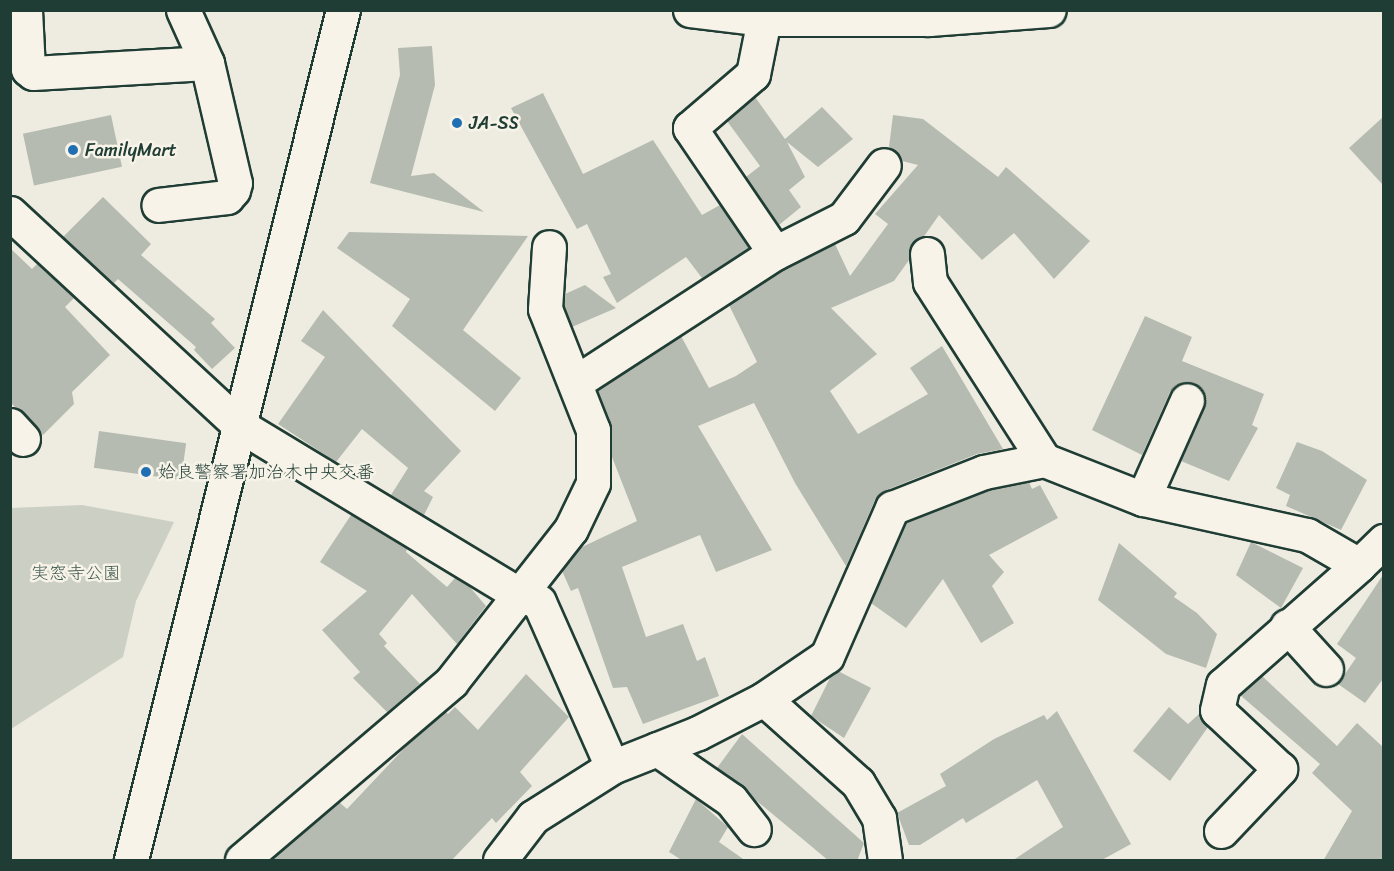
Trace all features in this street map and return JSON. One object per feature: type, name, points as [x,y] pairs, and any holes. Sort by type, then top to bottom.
[{"type":"main road","points":[[25,10],[28,69],[33,73],[207,63]]},
{"type":"main road","points":[[159,205],[227,197],[235,183],[207,63],[183,10]]},
{"type":"main road","points":[[131,861],[343,10]]},
{"type":"main road","points":[[690,10],[764,19],[929,19],[1049,10]]},
{"type":"main road","points":[[764,19],[753,74],[690,128],[774,253]]},
{"type":"main road","points":[[576,382],[774,253],[844,218],[884,165]]},
{"type":"main road","points":[[10,213],[239,425],[520,595],[539,602],[612,767]]},
{"type":"main road","points":[[242,861],[451,682],[572,529],[593,483],[593,430],[576,382],[545,309],[549,247]]},
{"type":"main road","points":[[927,254],[930,282],[1044,460]]},
{"type":"main road","points":[[1143,499],[1187,400]]},
{"type":"main road","points":[[500,861],[533,817],[612,767],[657,749],[764,699],[827,656],[892,507],[984,472],[1044,460],[1143,499],[1308,535],[1359,565]]},
{"type":"main road","points":[[1221,831],[1280,769],[1216,710],[1223,685],[1383,541]]},
{"type":"main road","points":[[1287,626],[1326,669]]},
{"type":"main road","points":[[764,699],[858,783],[879,818],[885,861]]},
{"type":"main road","points":[[657,749],[731,800],[754,829]]},
{"type":"green space","name":"実窓寺公園","points":[[82,505],[174,522],[136,601],[123,657],[11,729],[11,508]]},
{"type":"building","points":[[432,46],[435,85],[411,176],[434,173],[484,212],[370,183],[400,75],[398,48]]},
{"type":"building","points":[[543,93],[583,174],[653,140],[702,215],[720,205],[749,248],[702,278],[686,257],[617,303],[603,277],[611,274],[587,224],[577,229],[511,108]]},
{"type":"building","points":[[755,97],[785,139],[822,107],[853,139],[818,167],[787,142],[805,177],[789,190],[801,207],[779,225],[746,177],[760,166],[727,121]]},
{"type":"building","name":"FamilyMart","points":[[111,115],[122,167],[34,186],[23,134]]},
{"type":"building","points":[[893,115],[923,119],[998,177],[1006,167],[1090,241],[1054,279],[1014,233],[982,260],[939,215],[925,235],[910,246],[909,260],[894,281],[831,308],[877,354],[830,391],[858,434],[928,394],[910,368],[942,346],[1003,449],[977,454],[884,491],[875,500],[846,566],[795,483],[754,403],[698,426],[772,550],[716,572],[700,535],[622,567],[646,637],[683,624],[697,661],[705,657],[719,696],[643,724],[627,687],[613,688],[578,588],[571,591],[562,571],[580,548],[637,521],[612,457],[611,423],[597,390],[681,336],[709,388],[736,376],[757,362],[729,305],[784,269],[835,244],[850,276],[888,224],[875,214],[918,165],[902,161],[889,147]]},
{"type":"building","points":[[1383,117],[1383,185],[1349,148]]},
{"type":"building","points":[[103,197],[151,244],[141,255],[215,319],[211,323],[235,348],[212,369],[194,350],[196,347],[118,279],[114,283],[63,237]]},
{"type":"building","points":[[349,232],[528,236],[463,330],[521,378],[495,411],[392,326],[410,299],[337,248]]},
{"type":"building","points":[[10,248],[32,269],[37,264],[74,298],[65,307],[110,355],[72,392],[74,404],[43,435],[10,402]]},
{"type":"building","points":[[585,285],[616,308],[572,327],[564,306],[565,294]]},
{"type":"building","points":[[323,310],[461,451],[424,491],[433,497],[424,515],[391,495],[408,468],[362,429],[336,462],[278,424],[325,357],[301,341]]},
{"type":"building","points":[[1145,316],[1192,337],[1182,361],[1264,394],[1252,425],[1258,428],[1229,481],[1181,461],[1204,407],[1202,389],[1194,383],[1176,385],[1170,392],[1142,455],[1092,430]]},
{"type":"building","points":[[99,431],[186,443],[181,480],[94,468]]},
{"type":"building","points":[[1297,442],[1322,451],[1367,480],[1341,530],[1286,506],[1290,495],[1276,488]]},
{"type":"building","points":[[1029,482],[1032,489],[1040,485],[1058,518],[989,555],[1004,572],[992,586],[1014,623],[981,643],[943,579],[906,628],[871,603],[906,523],[989,490]]},
{"type":"building","points":[[351,515],[407,549],[406,552],[447,587],[455,578],[468,585],[486,606],[457,644],[412,594],[379,634],[387,643],[384,646],[420,684],[387,712],[353,678],[360,672],[322,630],[367,591],[320,562]]},
{"type":"building","points":[[1251,542],[1303,568],[1281,608],[1236,575]]},
{"type":"building","points":[[1119,543],[1177,593],[1174,597],[1197,613],[1217,634],[1206,668],[1166,654],[1098,600]]},
{"type":"building","points":[[1383,575],[1383,679],[1365,703],[1338,684],[1356,658],[1337,644]]},
{"type":"building","points":[[838,671],[871,688],[844,738],[811,716],[831,676]]},
{"type":"building","points":[[526,674],[569,717],[520,772],[532,786],[496,823],[492,818],[451,861],[270,861],[339,802],[347,809],[414,738],[445,711],[448,714],[455,707],[478,730]]},
{"type":"building","points":[[1262,676],[1337,746],[1357,723],[1383,747],[1383,861],[1323,861],[1352,811],[1312,773],[1320,764],[1240,695]]},
{"type":"building","points":[[1169,707],[1188,724],[1199,714],[1208,727],[1170,781],[1133,751]]},
{"type":"building","points":[[1057,711],[1131,844],[1100,861],[1012,861],[1063,827],[1037,780],[966,823],[963,818],[920,845],[909,845],[897,813],[946,786],[940,774],[994,739],[1044,715],[1047,720]]},
{"type":"building","points":[[742,734],[864,843],[857,861],[829,861],[717,768]]},
{"type":"building","points":[[696,799],[728,827],[719,842],[746,861],[683,861],[669,852]]},
{"type":"place","name":"JA-SS","points":[[457,123]]},
{"type":"place","name":"FamilyMart","points":[[73,150]]},
{"type":"place","name":"姶良警察署加治木中央交番","points":[[146,472]]}]
